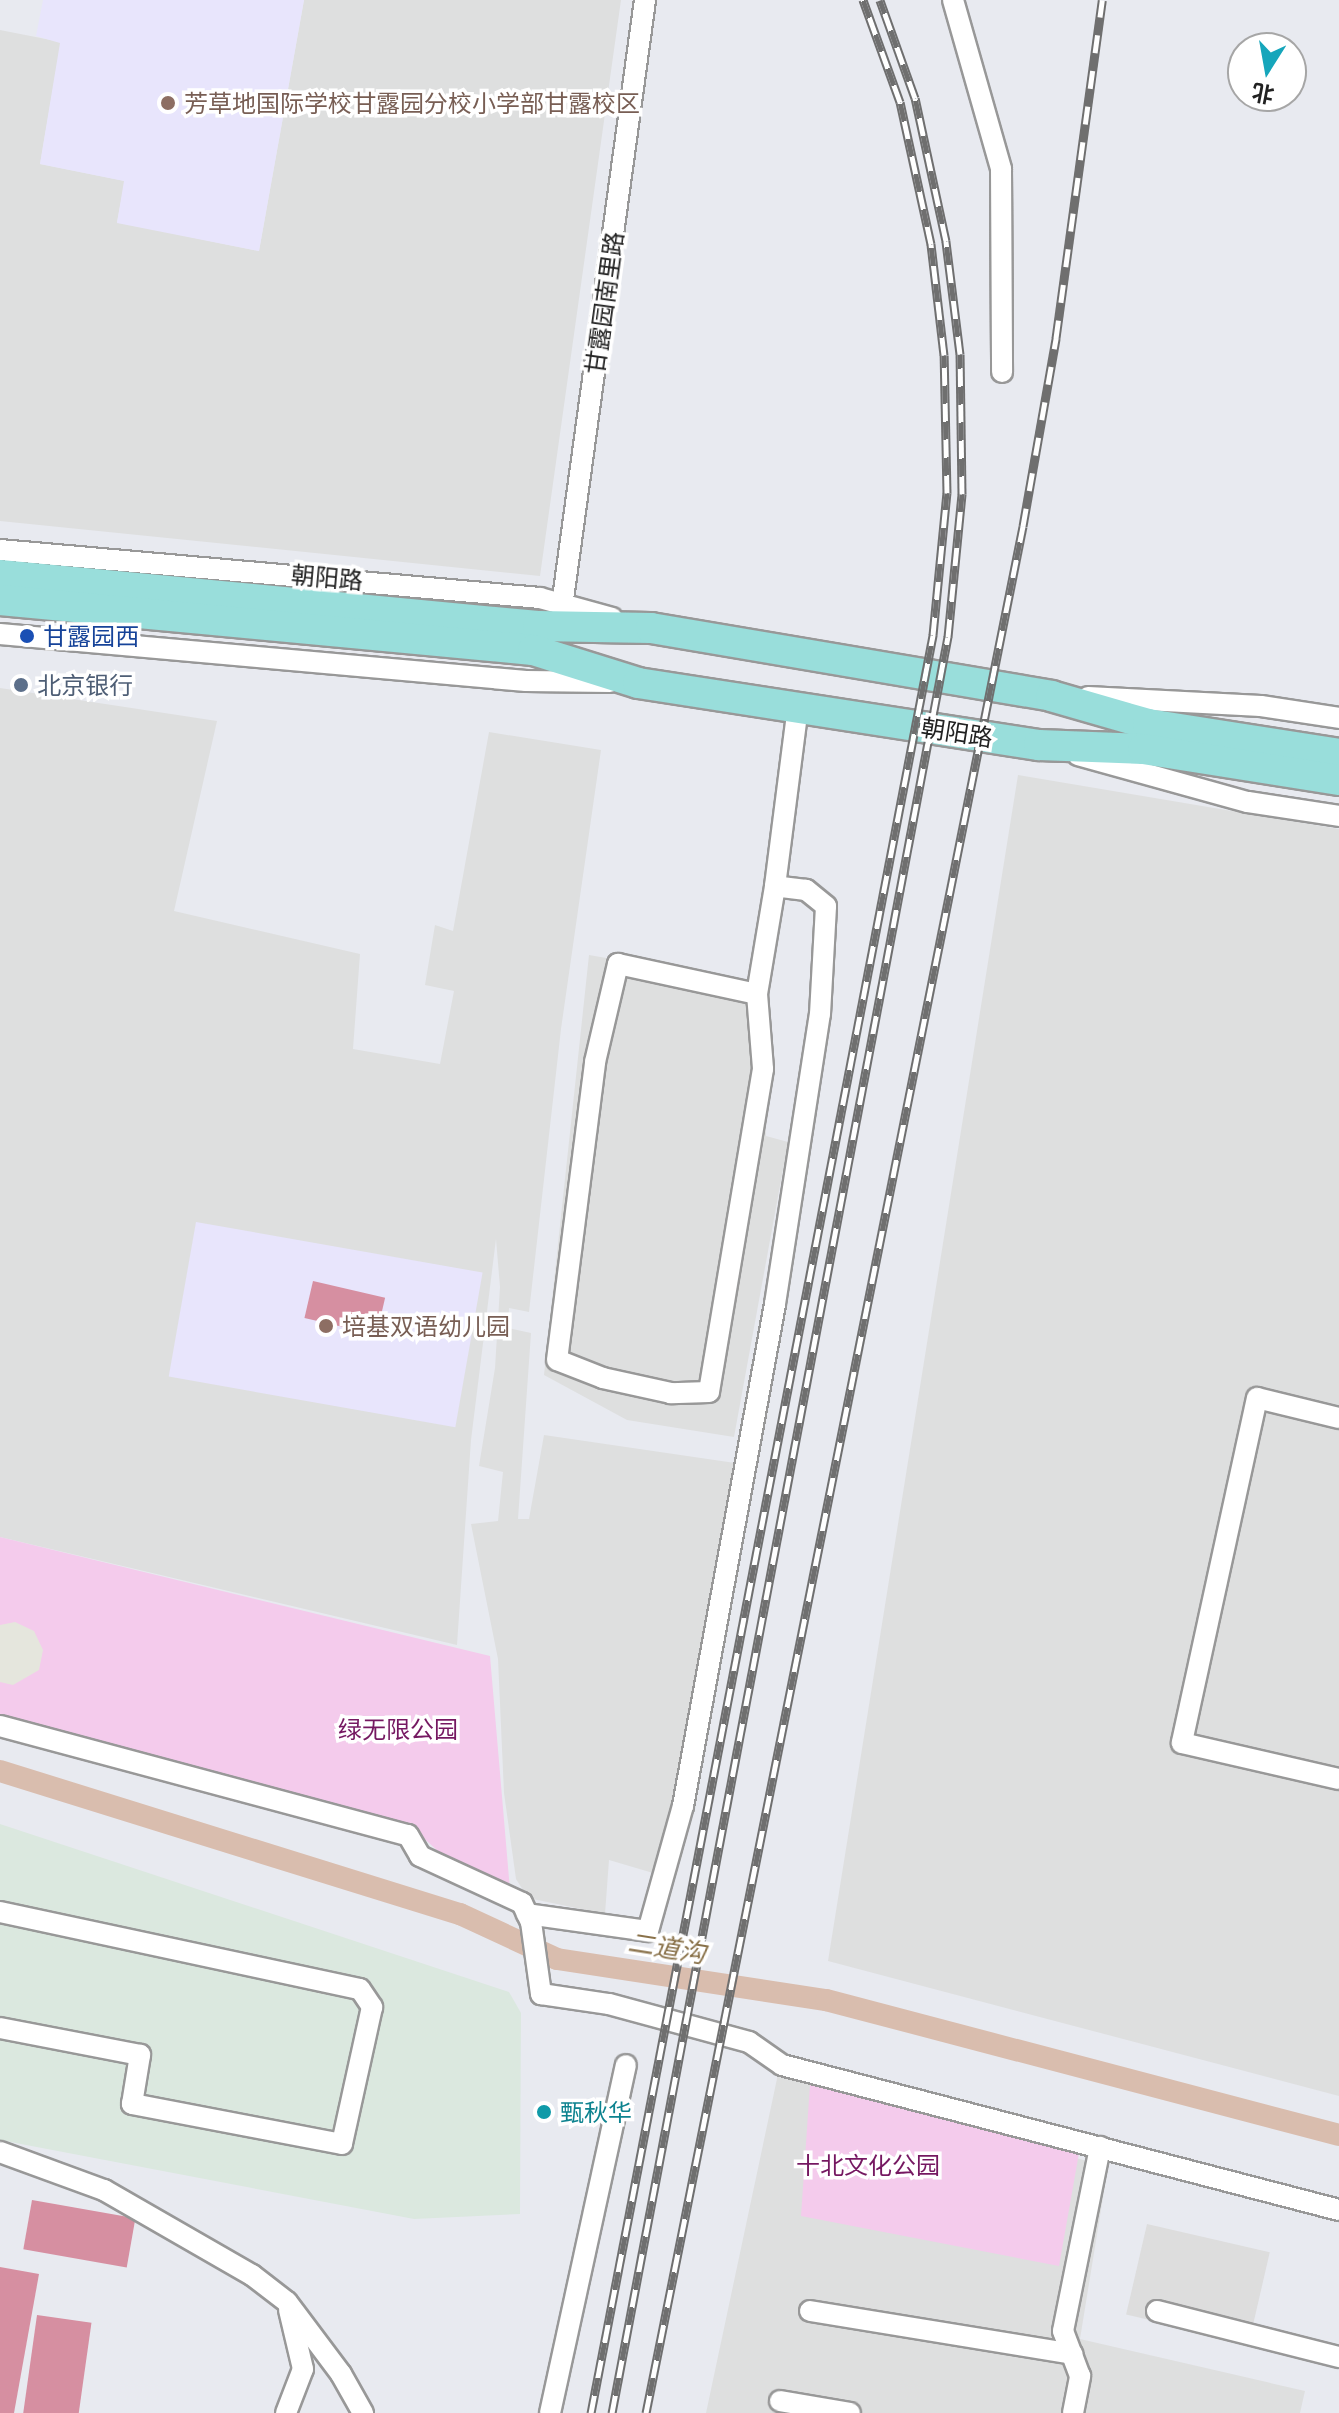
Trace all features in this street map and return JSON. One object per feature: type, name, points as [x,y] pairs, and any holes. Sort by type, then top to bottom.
[{"type":"highway","name":"朝阳路","points":[[0,575],[538,626],[651,628],[1051,696],[1148,724],[1339,754]]},
{"type":"highway","name":"朝阳路","points":[[0,600],[251,598],[533,650],[638,683],[1039,745],[1143,749],[1339,780]]},
{"type":"street","name":"甘露园南里路","points":[[562,606],[645,0]]},
{"type":"street","points":[[953,0],[1001,169],[1002,372]]},
{"type":"street","name":"朝阳路","points":[[0,550],[251,598],[540,598],[651,628]]},
{"type":"street","points":[[245,656],[251,598]]},
{"type":"street","name":"朝阳路","points":[[0,634],[526,681],[638,683]]},
{"type":"street","name":"朝阳路","points":[[1051,696],[1261,706],[1339,718]]},
{"type":"street","points":[[757,994],[618,964],[595,1062],[557,1360],[603,1378],[671,1393],[709,1392],[763,1069],[757,994],[775,886],[798,707]]},
{"type":"street","name":"朝阳路","points":[[1039,745],[1248,802],[1339,816]]},
{"type":"street","points":[[529,1918],[648,1931],[683,1806],[775,1304],[821,1000],[826,906],[806,890],[775,886]]},
{"type":"street","points":[[1339,1418],[1257,1398],[1182,1743],[1339,1779]]},
{"type":"street","points":[[0,1726],[408,1835],[420,1856],[522,1903],[529,1918],[541,1994],[609,2004],[749,2042],[782,2065],[1339,2210]]},
{"type":"street","points":[[0,1912],[360,1989],[372,2007],[342,2144],[132,2104],[140,2055],[0,2028]]},
{"type":"street","points":[[550,2413],[626,2065]]},
{"type":"street","points":[[1073,2413],[1080,2376],[1063,2331],[1100,2147]]},
{"type":"street","points":[[0,2152],[104,2190],[252,2275],[287,2302],[341,2374],[363,2413]]},
{"type":"street","points":[[286,2413],[303,2369],[287,2302]]},
{"type":"street","points":[[810,2311],[1072,2354]]},
{"type":"street","points":[[1157,2311],[1339,2357]]},
{"type":"street","points":[[780,2401],[850,2413]]},
{"type":"shaded area","name":"芳草地国际学校甘露园分校小学部甘露校区","points":[[43,0],[304,0],[259,251],[117,223],[124,181],[40,164],[60,43],[36,36]]},
{"type":"shaded area","points":[[304,0],[621,0],[540,576],[0,521],[0,30],[61,42],[40,164],[125,181],[117,222],[259,251]]},
{"type":"shaded area","points":[[0,688],[217,721],[174,911],[360,954],[353,1049],[440,1064],[454,991],[425,985],[435,925],[453,931],[489,732],[601,750],[561,1029],[529,1312],[509,1308],[508,1328],[531,1333],[518,1519],[529,1519],[544,1435],[735,1463],[683,1763],[653,1873],[609,1860],[605,1914],[528,1898],[516,1879],[504,1793],[498,1659],[471,1524],[498,1521],[503,1472],[479,1466],[495,1368],[500,1287],[496,1239],[471,1440],[457,1645],[0,1537]]},
{"type":"shaded area","points":[[1018,775],[1339,829],[1339,2096],[828,1961]]},
{"type":"shaded area","points":[[589,955],[750,983],[765,1084],[766,1136],[788,1142],[734,1437],[627,1420],[544,1375]]},
{"type":"shaded area","name":"培基双语幼儿园","points":[[196,1222],[483,1273],[455,1427],[169,1377]]},
{"type":"shaded area","points":[[313,1281],[385,1298],[377,1335],[304,1318]]},
{"type":"shaded area","points":[[15,1622],[34,1631],[43,1650],[39,1670],[13,1685],[0,1682],[0,1625]]},
{"type":"shaded area","points":[[0,1824],[509,1992],[521,2013],[520,2214],[414,2219],[0,2140]]},
{"type":"shaded area","points":[[778,2074],[1108,2167],[1080,2339],[1305,2391],[1300,2413],[706,2413]]},
{"type":"shaded area","points":[[32,2200],[135,2218],[127,2267],[23,2249]]},
{"type":"shaded area","points":[[1147,2224],[1270,2252],[1249,2343],[1126,2315]]},
{"type":"shaded area","points":[[0,2267],[39,2274],[14,2413],[0,2413]]},
{"type":"shaded area","points":[[37,2315],[91,2323],[79,2413],[23,2413]]},
{"type":"green space","name":"绿无限公园","points":[[0,1537],[490,1656],[510,1890],[450,1862],[418,1833],[0,1718]]},
{"type":"green space","name":"十北文化公园","points":[[810,2085],[1079,2153],[1059,2266],[801,2216]]},
{"type":"waterway","name":"二道沟","points":[[0,1771],[460,1914],[557,1959],[826,2000],[1339,2135]]},
{"type":"railway","points":[[591,2413],[933,635],[947,493],[944,355],[931,244],[900,102],[863,0]]},
{"type":"railway","points":[[612,2413],[948,637],[962,494],[960,354],[946,241],[915,98],[880,0]]},
{"type":"railway","points":[[646,2413],[1023,526],[1056,338],[1102,0]]},
{"type":"place","name":"芳草地国际学校甘露园分校小学部甘露校区","points":[[168,103]]},
{"type":"place","name":"甘露园西","points":[[27,636]]},
{"type":"place","name":"北京银行","points":[[21,685]]},
{"type":"place","name":"培基双语幼儿园","points":[[326,1326]]},
{"type":"place","name":"甄秋华","points":[[544,2112]]}]
